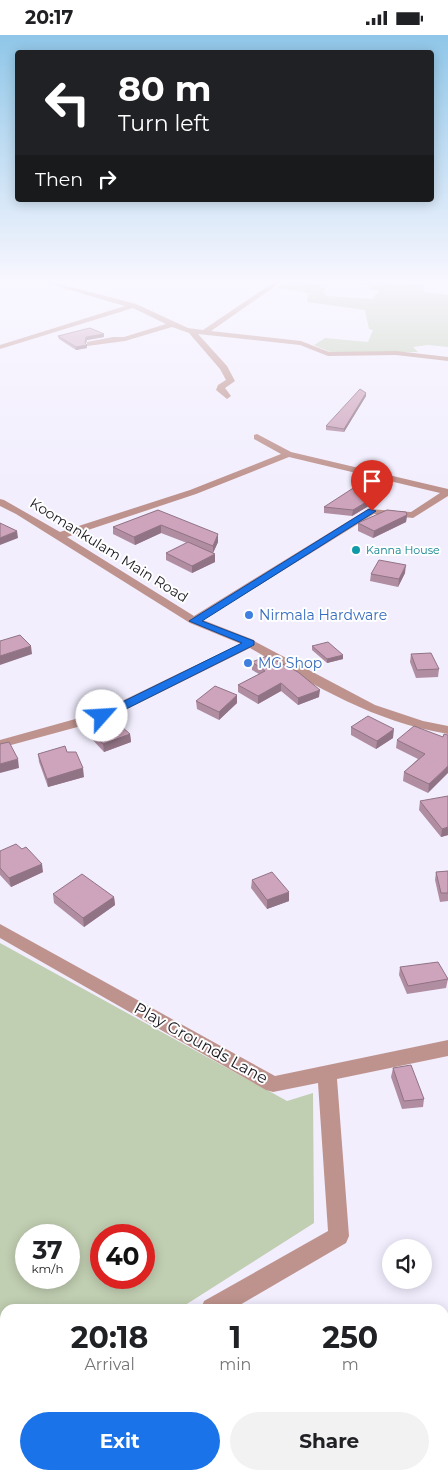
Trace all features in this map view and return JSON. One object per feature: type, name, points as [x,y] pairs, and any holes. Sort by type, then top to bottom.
[{"type":"street","points":[[208,349],[224,368],[231,381],[221,387],[220,390],[227,396]]},
{"type":"street","points":[[316,349],[328,354],[396,353],[448,359]]},
{"type":"street","points":[[257,437],[288,454],[448,492]]},
{"type":"street","points":[[59,536],[193,491],[288,454]]},
{"type":"street","points":[[194,621],[372,511],[413,515],[448,492]]},
{"type":"street","name":"Koomankulam Main Road","points":[[0,502],[20,512],[194,621],[250,643],[372,710],[425,727],[448,730]]},
{"type":"street","points":[[0,744],[102,716],[250,643]]},
{"type":"street","name":"Play Grounds Lane","points":[[0,930],[273,1084],[448,1048]]},
{"type":"street","points":[[221,1304],[339,1236],[327,1073]]},
{"type":"green space","points":[[324,349],[415,349],[418,352],[330,352]]},
{"type":"green space","points":[[0,943],[287,1101],[313,1093],[314,1223],[187,1304],[0,1304]]},
{"type":"building","points":[[360,389],[366,393],[344,429],[326,426]]},
{"type":"building","points":[[361,483],[387,490],[373,501],[368,501],[353,510],[324,507]]},
{"type":"building","points":[[158,510],[218,534],[213,546],[161,525],[134,537],[113,527]]},
{"type":"building","points":[[387,510],[406,512],[407,515],[374,531],[358,523]]},
{"type":"building","points":[[0,523],[17,531],[0,538]]},
{"type":"building","points":[[188,542],[215,554],[192,566],[166,553]]},
{"type":"building","points":[[379,560],[406,565],[399,579],[371,574]]},
{"type":"building","points":[[20,635],[31,646],[0,656],[0,641]]},
{"type":"building","points":[[328,642],[343,655],[327,659],[312,646]]},
{"type":"building","points":[[431,653],[439,669],[417,670],[411,654]]},
{"type":"building","points":[[267,656],[298,672],[320,690],[298,698],[281,683],[258,696],[238,685],[265,671],[252,662]]},
{"type":"building","points":[[215,686],[237,695],[219,712],[196,701]]},
{"type":"building","points":[[368,716],[394,729],[377,741],[351,727]]},
{"type":"building","points":[[114,720],[130,734],[103,744],[89,728]]},
{"type":"building","points":[[414,726],[443,737],[444,734],[448,735],[448,766],[429,784],[404,772],[425,754],[397,740]]},
{"type":"building","points":[[9,742],[18,759],[0,764],[0,744]]},
{"type":"building","points":[[65,746],[67,752],[76,752],[83,768],[47,779],[38,754]]},
{"type":"building","points":[[448,796],[448,827],[442,829],[420,801]]},
{"type":"building","points":[[16,844],[22,849],[26,847],[42,864],[9,878],[0,868],[0,851]]},
{"type":"building","points":[[448,871],[448,893],[441,893],[436,872]]},
{"type":"building","points":[[272,872],[289,892],[267,900],[252,880]]},
{"type":"building","points":[[82,874],[114,897],[83,918],[53,894]]},
{"type":"building","points":[[438,962],[448,979],[408,986],[400,967]]},
{"type":"building","points":[[411,1065],[424,1099],[404,1101],[393,1068]]},
{"type":"place","name":"Kanna House","points":[[356,550]]},
{"type":"place","name":"Nirmala Hardware","points":[[249,615]]},
{"type":"place","name":"MG Shop","points":[[248,663]]},
{"type":"route","points":[[102,716],[250,643],[194,621],[372,511]]}]
